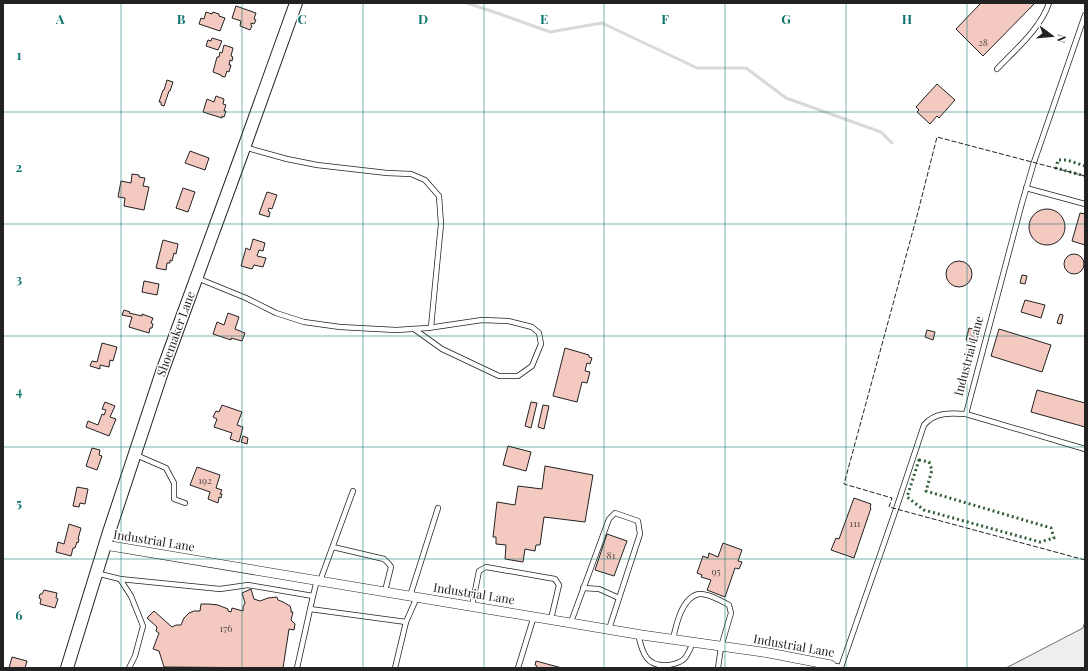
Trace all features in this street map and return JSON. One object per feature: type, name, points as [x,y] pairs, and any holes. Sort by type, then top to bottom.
[{"type":"street","name":"Shoemaker Lane","points":[[67,668],[96,573],[162,372],[296,3]]},
{"type":"street","name":"Industrial Lane","points":[[105,545],[638,634],[769,653],[830,665]]},
{"type":"lane","points":[[997,69],[1035,29],[1047,10],[1049,3]]},
{"type":"lane","name":"Industrial Lane","points":[[830,665],[841,667],[924,425],[928,420],[935,416],[945,414],[966,414],[1026,188],[1085,15]]},
{"type":"lane","points":[[244,147],[287,159],[317,165],[343,169],[411,174],[425,180],[439,196],[441,224],[431,327]]},
{"type":"lane","points":[[1026,188],[1085,204]]},
{"type":"lane","points":[[196,278],[246,298],[276,314],[322,325],[377,329],[414,329],[482,320],[508,321],[532,327],[539,333],[541,344],[532,366],[518,376],[499,376],[442,349],[414,329]]},
{"type":"lane","points":[[966,414],[1085,449]]},
{"type":"lane","points":[[135,454],[166,468],[174,483],[174,499],[185,503]]},
{"type":"lane","points":[[297,668],[313,596],[333,547],[353,491]]},
{"type":"lane","points":[[395,668],[406,622],[438,508]]},
{"type":"lane","points":[[571,622],[609,519],[615,513],[638,521],[640,534],[610,629]]},
{"type":"lane","points":[[333,547],[384,559],[391,568],[385,591]]},
{"type":"lane","points":[[472,606],[479,571],[486,567],[555,579],[559,585],[551,619]]},
{"type":"lane","points":[[96,573],[120,579],[220,589],[248,585],[313,596]]},
{"type":"lane","points":[[120,579],[131,596],[143,626],[135,656],[129,668]]},
{"type":"lane","points":[[584,588],[599,589],[619,598]]},
{"type":"lane","points":[[674,639],[677,623],[682,609],[691,598],[700,594],[719,599],[729,605],[732,613],[721,647],[718,668]]},
{"type":"lane","points":[[310,609],[406,622]]},
{"type":"lane","points":[[518,668],[534,616]]},
{"type":"lane","points":[[638,634],[642,651],[648,660],[656,664],[666,665],[685,659],[693,642]]},
{"type":"shaded area","points":[[1085,621],[1085,668],[1006,668],[1083,628]]},
{"type":"building","points":[[981,3],[1035,3],[983,56],[956,29]]},
{"type":"building","points":[[236,6],[256,13],[254,19],[256,20],[254,24],[251,23],[252,26],[250,30],[240,26],[241,21],[232,18]]},
{"type":"building","points":[[206,12],[212,14],[213,12],[225,18],[220,31],[199,24],[201,18],[204,19]]},
{"type":"building","points":[[212,38],[222,41],[218,50],[206,46],[208,40],[211,41]]},
{"type":"building","points":[[224,45],[233,48],[231,56],[233,57],[232,61],[230,60],[229,65],[231,65],[229,72],[227,71],[225,77],[213,72],[217,57],[219,57],[220,52],[222,53]]},
{"type":"building","points":[[167,80],[173,82],[164,106],[161,105],[161,102],[159,102]]},
{"type":"building","points":[[937,84],[955,100],[939,118],[937,116],[930,124],[917,112],[919,110],[916,107]]},
{"type":"building","points":[[216,96],[224,99],[223,104],[226,105],[224,111],[226,111],[224,117],[222,116],[222,118],[203,112],[207,99],[214,102]]},
{"type":"building","points":[[190,151],[209,158],[205,170],[185,163]]},
{"type":"building","points":[[132,174],[145,178],[143,186],[149,187],[144,210],[124,206],[125,198],[118,197],[121,181],[131,183]]},
{"type":"building","points":[[183,188],[195,192],[188,212],[176,208]]},
{"type":"building","points":[[267,192],[277,195],[272,209],[269,208],[269,217],[259,214]]},
{"type":"building","points":[[1044,209],[1050,209],[1060,214],[1065,227],[1060,240],[1050,245],[1044,245],[1034,240],[1029,230],[1029,224],[1034,214]]},
{"type":"building","points":[[1080,213],[1085,214],[1085,245],[1072,241]]},
{"type":"building","points":[[253,239],[265,243],[263,251],[259,250],[257,256],[266,258],[263,267],[254,265],[252,269],[241,266],[246,248],[250,250]]},
{"type":"building","points":[[163,240],[178,244],[176,254],[174,253],[170,263],[167,263],[166,270],[156,268]]},
{"type":"building","points":[[1074,254],[1081,257],[1084,264],[1081,271],[1074,274],[1067,271],[1064,264],[1067,257]]},
{"type":"building","points":[[959,261],[968,265],[972,274],[968,283],[959,287],[950,283],[946,274],[950,265]]},
{"type":"building","points":[[1022,275],[1027,276],[1025,284],[1020,283]]},
{"type":"building","points":[[144,281],[159,284],[157,295],[142,292]]},
{"type":"building","points":[[1025,300],[1045,305],[1041,318],[1021,312]]},
{"type":"building","points":[[124,310],[130,312],[129,313],[142,316],[142,314],[153,318],[151,323],[153,324],[152,328],[150,328],[149,333],[129,327],[132,317],[122,315]]},
{"type":"building","points":[[228,313],[239,317],[235,329],[245,333],[242,341],[231,338],[231,340],[213,334],[217,322],[224,325]]},
{"type":"building","points":[[1060,314],[1063,315],[1061,324],[1057,323]]},
{"type":"building","points":[[969,328],[979,331],[975,343],[966,340]]},
{"type":"building","points":[[999,329],[1051,345],[1042,372],[991,356]]},
{"type":"building","points":[[927,330],[935,332],[933,340],[925,337]]},
{"type":"building","points":[[102,343],[117,347],[113,361],[110,360],[109,367],[100,365],[100,369],[90,366],[92,361],[97,362]]},
{"type":"building","points":[[565,348],[589,355],[589,357],[592,358],[590,364],[587,363],[585,371],[590,372],[587,383],[582,382],[577,402],[553,396]]},
{"type":"building","points":[[1037,390],[1085,403],[1085,427],[1031,412]]},
{"type":"building","points":[[105,402],[115,406],[110,417],[116,419],[109,436],[86,427],[88,421],[98,425],[102,414],[104,415],[106,410],[102,409]]},
{"type":"building","points":[[531,402],[537,403],[531,428],[525,426]]},
{"type":"building","points":[[222,405],[242,412],[237,425],[243,427],[239,442],[230,439],[232,433],[214,427],[217,419],[213,417],[216,411],[219,412]]},
{"type":"building","points":[[543,405],[549,406],[544,429],[538,427]]},
{"type":"building","points":[[243,436],[248,438],[247,444],[241,442]]},
{"type":"building","points":[[508,446],[531,452],[526,471],[503,465]]},
{"type":"building","points":[[92,448],[100,450],[99,455],[102,456],[97,470],[86,466]]},
{"type":"building","points":[[545,466],[593,475],[585,522],[544,517],[540,545],[536,545],[535,551],[525,549],[523,562],[505,559],[506,545],[496,544],[496,537],[493,537],[497,502],[515,505],[518,486],[542,489]]},
{"type":"building","points":[[197,467],[220,475],[216,488],[222,490],[220,494],[222,494],[221,498],[219,497],[218,503],[208,499],[210,492],[190,485]]},
{"type":"building","points":[[77,487],[88,489],[85,504],[80,503],[79,507],[73,506]]},
{"type":"building","points":[[854,498],[871,504],[871,508],[854,558],[831,550],[836,538],[839,539]]},
{"type":"building","points":[[69,524],[81,528],[78,543],[77,542],[75,548],[73,548],[71,556],[56,552],[58,542],[64,544]]},
{"type":"building","points":[[607,534],[627,541],[614,576],[595,570]]},
{"type":"building","points":[[723,543],[742,550],[738,561],[742,562],[739,569],[735,568],[725,597],[707,590],[711,580],[701,577],[702,575],[697,573],[703,556],[708,558],[709,553],[718,557]]},
{"type":"building","points":[[251,589],[254,599],[260,601],[277,597],[278,600],[290,606],[291,612],[293,612],[291,620],[295,624],[294,630],[289,629],[283,668],[164,667],[159,651],[153,649],[159,633],[156,631],[157,627],[147,618],[154,611],[172,627],[181,625],[184,618],[189,613],[200,611],[201,604],[218,605],[228,609],[228,611],[231,612],[232,608],[243,611],[245,603],[242,593]]},
{"type":"building","points":[[44,590],[57,593],[56,598],[58,599],[55,608],[40,604],[40,594],[42,594]]},
{"type":"building","points":[[12,657],[27,661],[25,668],[9,668]]},
{"type":"building","points":[[536,661],[562,668],[536,668]]},
{"type":"waterway","points":[[467,3],[550,32],[602,23],[697,68],[746,68],[786,98],[881,132],[892,143]]},
{"type":"hedge","points":[[1085,166],[1067,160],[1058,160],[1056,168],[1085,176]]},
{"type":"hedge","points":[[919,460],[929,462],[932,470],[926,491],[1051,528],[1054,538],[1040,542],[924,510],[907,497],[919,460]]},
{"type":"fence","points":[[1085,176],[937,137],[844,484],[892,498],[889,507],[1085,560]]}]
